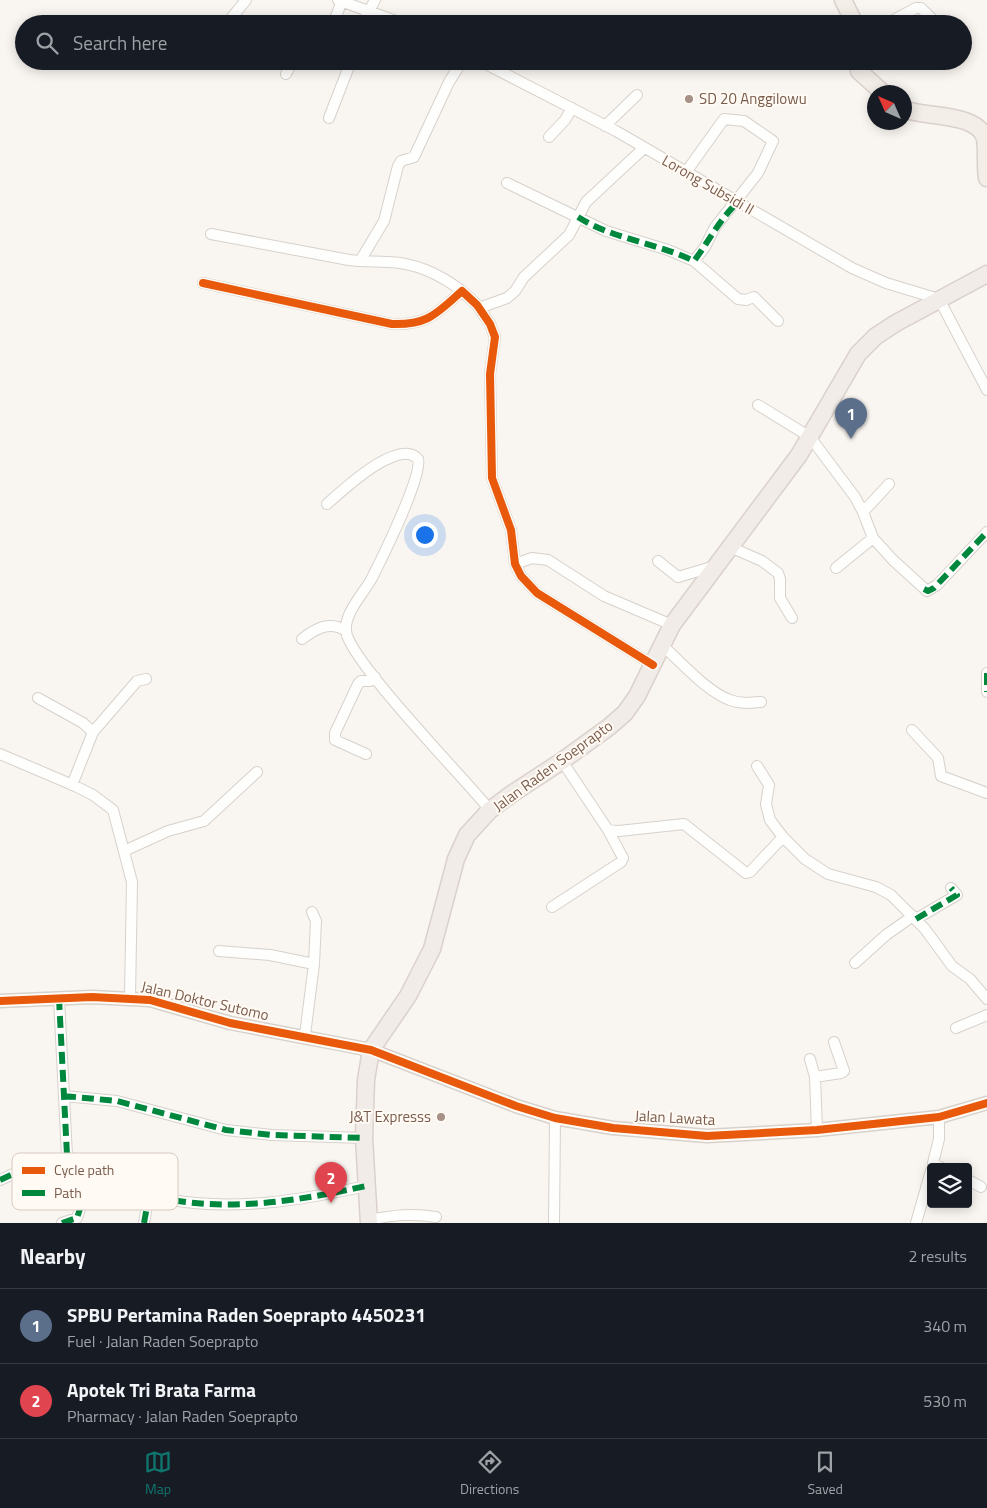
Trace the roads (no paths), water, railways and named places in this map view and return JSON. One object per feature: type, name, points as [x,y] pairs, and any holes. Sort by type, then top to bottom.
[{"type":"highway","name":"Jalan Raden Soeprapto","points":[[369,1221],[364,1138],[366,1080],[371,1050],[412,989],[432,948],[461,845],[490,810],[562,761],[625,713],[637,696],[672,625],[715,566],[769,498],[810,438],[858,354],[876,336],[939,298],[987,274]]},
{"type":"main road","points":[[844,0],[851,15]]},
{"type":"main road","points":[[859,70],[874,85]]},
{"type":"main road","points":[[912,112],[982,124],[985,138],[987,178]]},
{"type":"street","points":[[234,15],[246,0]]},
{"type":"street","points":[[367,15],[375,0]]},
{"type":"street","points":[[336,15],[340,1],[382,15]]},
{"type":"street","points":[[903,15],[916,8],[921,8],[928,15]]},
{"type":"street","points":[[286,74],[288,70]]},
{"type":"street","points":[[330,118],[348,70]]},
{"type":"street","points":[[360,261],[384,221],[398,166],[401,161],[414,157],[456,70]]},
{"type":"street","name":"Lorong Subsidi II","points":[[498,70],[605,126],[869,276],[939,298]]},
{"type":"street","points":[[605,126],[636,95]]},
{"type":"street","points":[[549,137],[565,120],[572,108]]},
{"type":"street","points":[[686,172],[724,120],[744,121],[773,141],[758,173],[738,202],[715,227],[694,261]]},
{"type":"street","points":[[479,308],[511,295],[524,278],[569,234],[586,202],[644,148]]},
{"type":"street","points":[[507,183],[606,231],[668,250],[694,261],[738,299],[743,300],[754,297],[778,320]]},
{"type":"street","points":[[211,234],[360,261],[390,262],[419,268],[444,278],[462,291],[479,308],[490,324],[495,337],[490,374],[492,478],[511,530],[515,564],[521,576],[537,593],[653,665]]},
{"type":"street","points":[[203,284],[358,318],[407,324],[418,323],[432,317],[462,291]]},
{"type":"street","points":[[939,298],[987,390]]},
{"type":"street","points":[[758,405],[810,438],[855,496],[864,512],[873,538],[893,560],[927,591],[937,585],[987,532]]},
{"type":"street","points":[[327,504],[353,480],[398,454],[411,453],[418,459],[418,472],[407,502],[372,578],[349,615],[346,631],[354,651],[490,810]]},
{"type":"street","points":[[864,512],[889,484]]},
{"type":"street","points":[[836,568],[873,538]]},
{"type":"street","points":[[730,547],[762,561],[778,573],[780,598],[792,618]]},
{"type":"street","points":[[515,564],[532,558],[548,560],[604,596],[672,625]]},
{"type":"street","points":[[658,561],[678,577],[715,566]]},
{"type":"street","points":[[302,639],[313,631],[328,626],[340,627],[346,631]]},
{"type":"street","points":[[663,646],[709,687],[729,700],[743,704],[761,702]]},
{"type":"street","points":[[987,673],[987,692]]},
{"type":"street","points":[[366,754],[340,744],[335,740],[335,733],[358,684],[361,681],[370,681],[375,677]]},
{"type":"street","points":[[72,785],[93,732],[136,681],[146,679]]},
{"type":"street","points":[[38,698],[83,723],[93,732]]},
{"type":"street","points":[[912,730],[938,758],[942,776],[987,793]]},
{"type":"street","points":[[0,754],[93,795],[114,810],[132,882],[134,900],[130,998]]},
{"type":"street","points":[[552,908],[621,862],[623,858],[608,830],[562,761]]},
{"type":"street","points":[[757,766],[769,785],[766,804],[770,820],[783,837],[816,867],[828,874],[882,889],[915,918],[952,966],[970,980],[987,999]]},
{"type":"street","points":[[124,851],[168,831],[204,821],[257,772]]},
{"type":"street","points":[[608,830],[684,824],[746,874],[783,837]]},
{"type":"street","points":[[855,963],[886,935],[957,896],[952,888]]},
{"type":"street","points":[[305,1035],[314,964],[316,921],[312,912]]},
{"type":"street","points":[[219,951],[270,956],[314,964]]},
{"type":"street","points":[[59,998],[67,1153]]},
{"type":"street","name":"Jalan Doktor Sutomo","points":[[0,1002],[59,998],[130,998],[150,1000],[230,1023],[305,1035],[371,1050]]},
{"type":"street","points":[[956,1028],[987,1015]]},
{"type":"street","points":[[816,1077],[844,1071],[834,1042]]},
{"type":"street","name":"Jalan Lawata","points":[[371,1050],[451,1082],[555,1118],[613,1128],[707,1136],[817,1130],[939,1118],[987,1103]]},
{"type":"street","points":[[810,1059],[816,1077],[817,1130]]},
{"type":"street","points":[[64,1096],[117,1101],[226,1130],[272,1136],[364,1138]]},
{"type":"street","points":[[554,1223],[555,1118]]},
{"type":"street","points":[[935,1163],[939,1139],[939,1118]]},
{"type":"street","points":[[0,1180],[12,1174]]},
{"type":"street","points":[[972,1182],[981,1187]]},
{"type":"street","points":[[178,1200],[222,1205],[309,1198],[366,1186]]},
{"type":"street","points":[[916,1223],[927,1189]]},
{"type":"street","points":[[62,1223],[77,1218],[80,1210]]},
{"type":"street","points":[[144,1223],[146,1210]]},
{"type":"street","points":[[369,1221],[398,1214],[436,1217]]},
{"type":"place","name":"SD 20 Anggilowu","points":[[689,99]]},
{"type":"place","name":"SPBU Pertamina Raden Soeprapto 4450231","points":[[851,439]]},
{"type":"place","name":"J&T Expresss","points":[[441,1117]]},
{"type":"place","name":"Apotek Tri Brata Farma","points":[[331,1203]]}]
